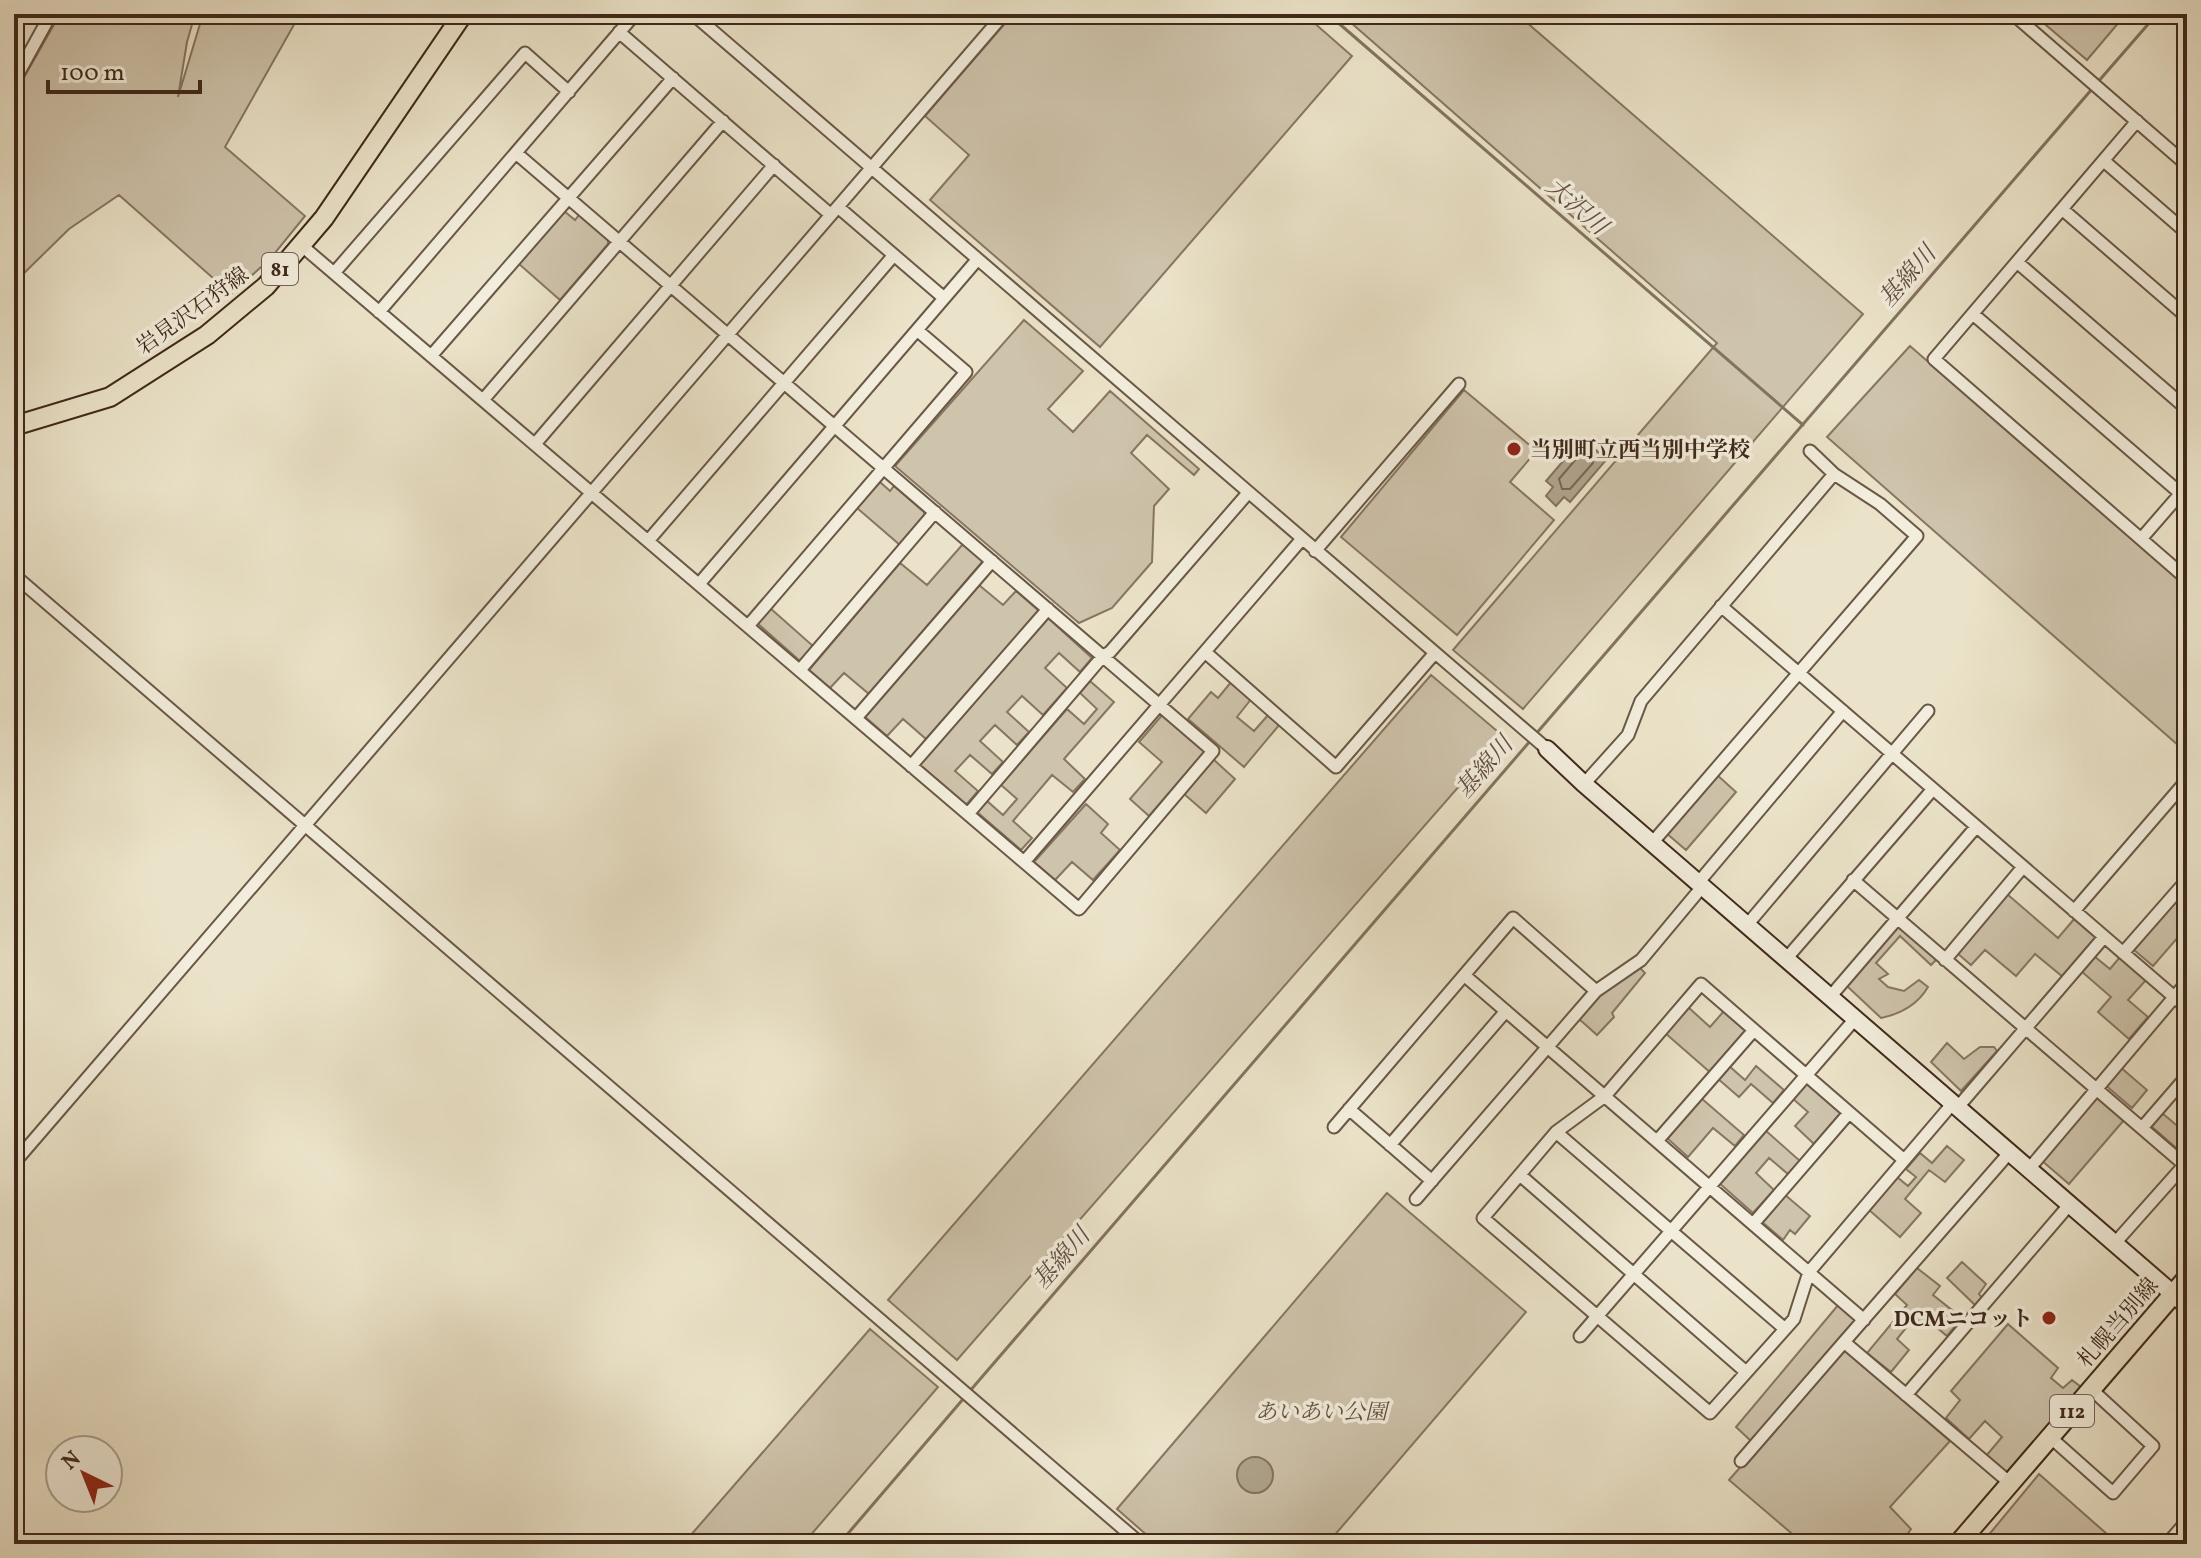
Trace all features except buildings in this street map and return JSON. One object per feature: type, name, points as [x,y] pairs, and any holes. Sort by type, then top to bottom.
[{"type":"main road","name":"岩見沢石狩線","points":[[14,426],[110,397],[207,335],[266,286],[324,218],[463,14]]},
{"type":"main road","name":"札幌当別線","points":[[1968,1540],[2010,1483],[2091,1389],[2180,1300],[2187,1278]]},
{"type":"street","points":[[14,81],[51,14]]},
{"type":"street","points":[[379,312],[635,14]]},
{"type":"street","points":[[693,14],[1517,723],[2180,1300]]},
{"type":"street","points":[[14,1163],[1004,14]]},
{"type":"street","points":[[2013,14],[2187,165]]},
{"type":"street","points":[[619,32],[774,165],[894,255],[944,298]]},
{"type":"street","points":[[334,273],[525,53],[569,92]]},
{"type":"street","points":[[431,356],[673,78]]},
{"type":"street","points":[[483,400],[723,121]]},
{"type":"street","points":[[2137,121],[1934,359],[2187,579]]},
{"type":"street","points":[[301,245],[1079,909],[1213,751],[516,153]]},
{"type":"street","points":[[2104,161],[2187,233]]},
{"type":"street","points":[[535,444],[774,165]]},
{"type":"street","points":[[2062,209],[2186,313]]},
{"type":"street","points":[[648,541],[894,255]]},
{"type":"street","points":[[699,584],[977,260]]},
{"type":"street","points":[[2017,262],[2187,409]]},
{"type":"street","points":[[1973,314],[2185,493],[2141,539]]},
{"type":"street","points":[[748,626],[966,372],[917,330]]},
{"type":"street","points":[[1315,551],[1459,384]]},
{"type":"street","points":[[1652,843],[1917,536],[1880,504],[1834,474],[1810,451]]},
{"type":"street","points":[[1584,784],[1628,735],[1641,701],[1834,474]]},
{"type":"street","points":[[968,814],[1248,493]]},
{"type":"street","points":[[800,670],[935,512]]},
{"type":"street","points":[[1024,862],[1301,540]]},
{"type":"street","points":[[856,718],[992,561]]},
{"type":"street","points":[[14,575],[1141,1544]]},
{"type":"street","points":[[1721,606],[2187,1008]]},
{"type":"street","points":[[911,766],[1048,609]]},
{"type":"street","points":[[1205,652],[1336,767],[1434,654]]},
{"type":"street","points":[[1416,1199],[1596,991],[1641,960],[1843,711]]},
{"type":"street","points":[[1747,925],[1928,711]]},
{"type":"street","points":[[2074,911],[2187,780]]},
{"type":"street","points":[[1786,959],[1933,789]]},
{"type":"street","points":[[1830,997],[1976,827]]},
{"type":"street","points":[[1945,960],[2023,867]]},
{"type":"street","points":[[1853,880],[2186,1164],[2115,1243]]},
{"type":"street","points":[[2123,953],[2187,880]]},
{"type":"street","points":[[1334,1127],[1513,918],[1596,991]]},
{"type":"street","points":[[1904,1160],[1701,984],[1605,1096],[1556,1132],[1483,1218],[1710,1413],[1794,1319],[1809,1272],[1904,1160],[2104,937]]},
{"type":"street","points":[[1464,975],[1864,1320]]},
{"type":"street","points":[[2029,1169],[2187,982]]},
{"type":"street","points":[[1390,1145],[1506,1011]]},
{"type":"street","points":[[1580,1336],[1855,1019]]},
{"type":"street","points":[[1657,1141],[1754,1030]]},
{"type":"street","points":[[2142,1128],[2187,1076]]},
{"type":"street","points":[[1349,1109],[1432,1181]]},
{"type":"street","points":[[1753,1224],[1849,1113]]},
{"type":"street","points":[[1556,1132],[1785,1329]]},
{"type":"street","points":[[1741,1461],[2010,1152]]},
{"type":"street","points":[[1520,1175],[1746,1372]]},
{"type":"street","points":[[1906,1395],[2070,1204]]},
{"type":"street","points":[[1844,1342],[2010,1483]]},
{"type":"street","points":[[2050,1437],[2113,1493],[2153,1446],[2091,1389]]},
{"type":"street","points":[[2167,1544],[2187,1521]]},
{"type":"green space","points":[[60,14],[195,14],[178,97],[203,14],[300,14],[225,147],[305,216],[270,259],[231,294],[119,195],[69,229],[14,283],[14,95]]},
{"type":"green space","points":[[1013,14],[1304,14],[1352,56],[1100,347],[930,200],[969,155],[925,116]]},
{"type":"green space","points":[[1341,14],[1517,14],[1863,314],[1523,709],[1453,650],[1717,343]]},
{"type":"green space","points":[[2033,14],[2126,14],[2087,60]]},
{"type":"green space","points":[[564,211],[575,220],[579,215],[608,240],[608,244],[560,300],[519,264]]},
{"type":"green space","points":[[1024,320],[1083,371],[1048,409],[1073,432],[1110,391],[1199,469],[1194,475],[1147,435],[1131,453],[1169,489],[1154,506],[1152,562],[1112,608],[1079,623],[895,466]]},
{"type":"green space","points":[[1910,346],[2187,587],[2187,753],[1827,437]]},
{"type":"green space","points":[[1464,390],[1533,448],[1533,455],[1510,482],[1554,520],[1457,635],[1341,537]]},
{"type":"green space","points":[[880,482],[890,491],[894,486],[924,512],[924,517],[900,545],[857,508]]},
{"type":"green space","points":[[963,544],[983,561],[869,694],[844,673],[830,688],[809,670],[900,563],[927,585]]},
{"type":"green space","points":[[979,585],[1003,605],[1016,591],[1039,611],[926,739],[903,719],[887,736],[864,716]]},
{"type":"green space","points":[[770,608],[813,646],[800,661],[757,623]]},
{"type":"green space","points":[[1048,618],[1092,658],[1080,672],[1059,653],[1045,668],[1067,688],[1043,715],[1022,696],[1007,712],[1029,732],[1017,745],[995,725],[980,741],[1003,762],[992,774],[970,755],[955,771],[978,791],[966,805],[919,764]]},
{"type":"green space","points":[[1431,675],[1503,736],[957,1360],[888,1300]]},
{"type":"green space","points":[[1090,681],[1114,702],[1064,759],[1085,779],[1073,792],[1052,775],[1013,821],[1032,838],[1021,850],[977,812],[987,801],[1003,815],[1017,799],[1001,785],[1067,709],[1084,724],[1097,709],[1080,693]]},
{"type":"green space","points":[[1232,681],[1252,698],[1237,717],[1254,731],[1269,714],[1280,724],[1244,767],[1188,719],[1211,692],[1218,698]]},
{"type":"green space","points":[[1163,714],[1206,750],[1149,816],[1130,799],[1162,762],[1139,742]]},
{"type":"green space","points":[[1213,759],[1235,779],[1206,813],[1184,794]]},
{"type":"green space","points":[[1716,774],[1736,792],[1686,850],[1666,833]]},
{"type":"green space","points":[[1086,804],[1108,824],[1101,833],[1120,850],[1093,880],[1072,862],[1055,880],[1034,862]]},
{"type":"green space","points":[[2185,890],[2187,927],[2153,966],[2134,950]]},
{"type":"green space","points":[[2007,894],[2058,938],[2075,918],[2097,937],[2063,977],[2035,954],[2016,976],[1985,950],[1971,965],[1957,953]]},
{"type":"green space","points":[[1900,924],[1937,959],[1931,965],[1900,936],[1876,963],[1888,974],[1879,979],[1888,987],[1904,991],[1919,980],[1928,987],[1908,1007],[1881,1018],[1848,987],[1847,982],[1893,927]]},
{"type":"green space","points":[[2094,956],[2110,969],[2120,957],[2146,980],[2128,1000],[2148,1017],[2129,1039],[2098,1012],[2111,997],[2081,971]]},
{"type":"green space","points":[[1640,968],[1645,973],[1612,1013],[1614,1017],[1597,1035],[1579,1019],[1600,995]]},
{"type":"green space","points":[[1688,1007],[1710,1027],[1724,1011],[1747,1031],[1711,1073],[1665,1033]]},
{"type":"green space","points":[[1947,1043],[1964,1059],[1980,1047],[1994,1047],[1997,1051],[1961,1091],[1931,1062]]},
{"type":"green space","points":[[1728,1065],[1745,1080],[1756,1066],[1784,1090],[1773,1103],[1751,1084],[1739,1097],[1717,1078]]},
{"type":"green space","points":[[2119,1066],[2147,1090],[2132,1108],[2104,1084]]},
{"type":"green space","points":[[1807,1082],[1842,1112],[1814,1144],[1795,1126],[1808,1112],[1792,1098]]},
{"type":"green space","points":[[2096,1096],[2124,1120],[2069,1184],[2041,1160]]},
{"type":"green space","points":[[1701,1098],[1744,1135],[1735,1146],[1713,1128],[1688,1157],[1667,1138]]},
{"type":"green space","points":[[2162,1113],[2181,1129],[2187,1123],[2187,1151],[2182,1153],[2151,1126]]},
{"type":"green space","points":[[1765,1130],[1800,1161],[1788,1174],[1769,1158],[1756,1173],[1774,1190],[1753,1213],[1718,1182]]},
{"type":"green space","points":[[1947,1146],[1964,1160],[1945,1182],[1929,1170],[1905,1199],[1921,1213],[1900,1237],[1869,1210],[1897,1177],[1908,1186],[1916,1177],[1906,1169],[1920,1153],[1932,1163]]},
{"type":"green space","name":"あいあい公園","points":[[1387,1193],[1526,1312],[1327,1544],[1157,1544],[1117,1509]]},
{"type":"green space","points":[[1784,1194],[1810,1216],[1795,1234],[1790,1230],[1783,1240],[1761,1221]]},
{"type":"green space","points":[[1962,1262],[1986,1284],[1979,1294],[1982,1298],[1975,1305],[1947,1278]]},
{"type":"green space","points":[[1917,1268],[1940,1286],[1933,1295],[1962,1318],[1947,1336],[1930,1322],[1926,1327],[1914,1318],[1897,1339],[1909,1350],[1891,1372],[1867,1353],[1907,1305],[1895,1294]]},
{"type":"green space","points":[[1839,1304],[1854,1318],[1854,1326],[1752,1442],[1736,1427]]},
{"type":"green space","points":[[2008,1324],[2058,1368],[2051,1378],[2063,1388],[2072,1380],[2081,1387],[2006,1475],[1986,1456],[2002,1437],[1985,1421],[1969,1439],[1946,1418],[1960,1400],[1951,1391]]},
{"type":"green space","points":[[870,1329],[938,1387],[803,1544],[683,1544]]},
{"type":"green space","points":[[1844,1350],[1950,1441],[1890,1507],[1911,1529],[1900,1544],[1804,1544],[1729,1480]]},
{"type":"green space","points":[[2039,1474],[2108,1535],[2102,1544],[1995,1544],[1987,1537]]},
{"type":"water","points":[[1582,439],[1607,459],[1570,502],[1564,497],[1556,506],[1546,496],[1553,487],[1546,481]]},
{"type":"water","points":[[1255,1457],[1268,1462],[1273,1475],[1268,1488],[1255,1493],[1242,1488],[1237,1475],[1242,1462]]},
{"type":"waterway","name":"大沢川","points":[[1328,14],[1803,425]]},
{"type":"waterway","name":"基線川","points":[[2097,83],[2157,14]]},
{"type":"waterway","name":"基線川","points":[[1535,735],[2092,89]]},
{"type":"waterway","name":"基線川","points":[[969,1392],[1531,740]]},
{"type":"waterway","name":"基線川","points":[[839,1544],[964,1398]]},
{"type":"place","name":"当別町立西当別中学校","points":[[1514,449]]},
{"type":"place","name":"DCMニコット","points":[[2049,1318]]}]
